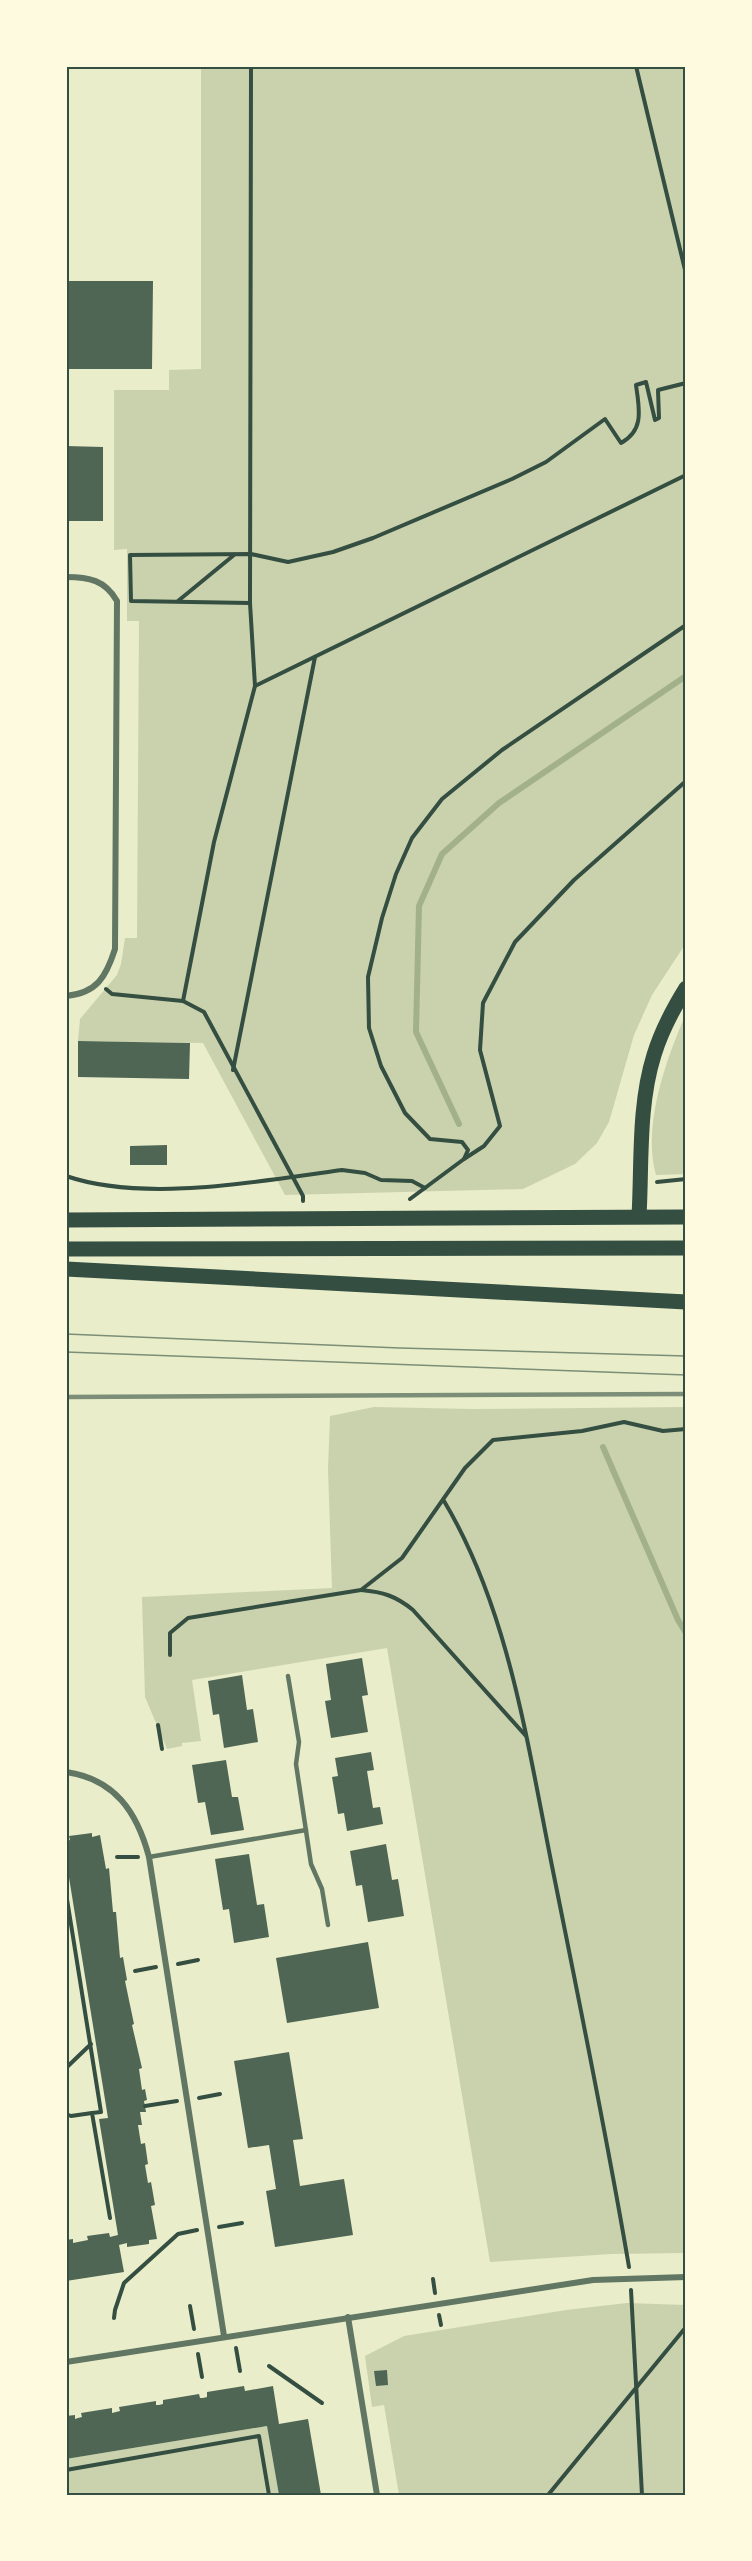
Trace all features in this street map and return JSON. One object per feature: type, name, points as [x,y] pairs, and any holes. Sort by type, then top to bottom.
[{"type":"main road","points":[[639,1216],[644,1110],[653,1055],[673,1010],[686,988]]},
{"type":"main road","points":[[66,1220],[686,1217]]},
{"type":"main road","points":[[66,1250],[686,1248]]},
{"type":"main road","points":[[66,1269],[686,1302]]},
{"type":"street","points":[[66,577],[86,577],[96,581],[111,591],[117,601],[115,949],[109,969],[99,983],[83,994],[66,996]]},
{"type":"street","points":[[66,1772],[84,1774],[111,1790],[128,1807],[142,1831],[149,1857],[224,2336]]},
{"type":"street","points":[[66,2362],[234,2334],[593,2280],[686,2277]]},
{"type":"street","points":[[348,2317],[377,2495]]},
{"type":"lane","points":[[288,1676],[299,1742],[296,1764],[311,1864],[322,1889],[328,1925]]},
{"type":"lane","points":[[149,1857],[306,1830]]},
{"type":"path","points":[[183,1002],[214,842],[255,686],[250,603],[251,66]]},
{"type":"path","points":[[636,66],[686,274]]},
{"type":"path","points":[[250,603],[131,601],[130,555],[251,554],[288,562],[333,552],[374,538],[513,479],[546,462],[605,418],[621,443],[632,437],[640,420],[636,385],[646,382],[655,420],[658,418],[658,390],[686,383]]},
{"type":"path","points":[[255,686],[686,475]]},
{"type":"path","points":[[177,602],[234,555]]},
{"type":"path","points":[[464,1159],[468,1150],[462,1142],[430,1139],[405,1113],[381,1066],[369,1028],[368,977],[382,918],[396,874],[412,838],[442,799],[502,750],[686,625]]},
{"type":"path","points":[[233,1070],[315,657]]},
{"type":"path","points":[[410,1199],[484,1146],[500,1126],[480,1050],[483,1003],[514,942],[574,880],[686,781]]},
{"type":"path","points":[[99,983],[112,994],[183,1002],[204,1012],[233,1070],[303,1196],[303,1201]]},
{"type":"path","points":[[66,1176],[90,1184],[129,1189],[196,1187],[342,1170],[365,1173],[381,1180],[412,1181],[425,1188]]},
{"type":"path","points":[[641,1188],[658,1182],[686,1179]]},
{"type":"path","points":[[361,1590],[402,1558],[465,1468],[493,1440],[582,1431],[624,1422],[663,1431],[686,1429]]},
{"type":"path","points":[[444,1501],[458,1524],[500,1626],[526,1737],[605,2131],[628,2261]]},
{"type":"path","points":[[171,1655],[170,1633],[188,1618],[361,1590],[382,1592],[401,1600],[413,1610],[526,1737]]},
{"type":"path","points":[[158,1725],[162,1749]]},
{"type":"path","points":[[66,1893],[101,2112]]},
{"type":"path","points":[[66,2068],[91,2043]]},
{"type":"path","points":[[66,2114],[71,2116],[107,2111]]},
{"type":"path","points":[[92,2113],[110,2218]]},
{"type":"path","points":[[114,2318],[124,2283],[178,2234]]},
{"type":"path","points":[[631,2297],[642,2495]]},
{"type":"path","points":[[548,2495],[686,2327]]},
{"type":"path","points":[[234,2334],[240,2371]]},
{"type":"path","points":[[269,2366],[322,2403]]},
{"type":"path","points":[[66,2470],[259,2436],[269,2495]]},
{"type":"green space","points":[[201,66],[686,66],[686,943],[652,995],[634,1035],[609,1122],[597,1143],[575,1164],[523,1189],[285,1195],[203,1043],[78,1041],[80,1019],[117,975],[125,938],[137,938],[139,621],[127,621],[127,549],[114,550],[114,390],[169,390],[169,370],[201,369]]},
{"type":"green space","points":[[686,1014],[686,1174],[656,1175],[652,1156],[654,1114],[664,1072]]},
{"type":"green space","points":[[374,1407],[473,1409],[686,1407],[686,2253],[611,2254],[490,2262],[387,1648],[192,1680],[201,1741],[182,1743],[182,1746],[167,1749],[145,1697],[142,1597],[332,1588],[328,1469],[330,1416]]},
{"type":"green space","points":[[627,2303],[686,2305],[686,2495],[399,2495],[384,2405],[372,2407],[365,2356],[404,2336],[566,2310]]},
{"type":"green space","points":[[267,2426],[279,2495],[66,2495],[66,2459]]},
{"type":"building","points":[[66,281],[153,281],[152,369],[66,369]]},
{"type":"building","points":[[66,446],[103,447],[103,521],[66,521]]},
{"type":"building","points":[[78,1041],[190,1043],[189,1079],[78,1077]]},
{"type":"building","points":[[167,1145],[167,1165],[130,1165],[130,1146]]},
{"type":"building","points":[[362,1658],[368,1695],[362,1696],[368,1732],[331,1738],[325,1701],[331,1700],[326,1664]]},
{"type":"building","points":[[242,1675],[247,1710],[253,1709],[258,1742],[224,1748],[219,1714],[213,1715],[208,1681]]},
{"type":"building","points":[[371,1752],[374,1770],[367,1771],[373,1808],[380,1807],[383,1824],[347,1831],[344,1813],[338,1814],[332,1777],[338,1776],[335,1758]]},
{"type":"building","points":[[226,1760],[232,1797],[238,1797],[244,1830],[211,1835],[205,1802],[198,1803],[192,1765]]},
{"type":"building","points":[[92,1833],[92,1837],[100,1835],[106,1869],[109,1868],[120,1958],[123,1957],[127,1980],[125,1981],[134,2024],[132,2025],[142,2068],[139,2069],[142,2090],[145,2089],[147,2100],[144,2101],[146,2112],[140,2112],[142,2125],[138,2125],[141,2144],[145,2143],[148,2164],[145,2165],[155,2205],[151,2206],[157,2239],[149,2240],[149,2244],[127,2247],[127,2243],[119,2245],[124,2272],[66,2281],[66,2240],[73,2239],[73,2243],[88,2240],[87,2236],[109,2233],[110,2237],[118,2235],[99,2119],[108,2118],[66,1859],[66,1841],[70,1840],[69,1836]]},
{"type":"building","points":[[386,1844],[392,1880],[398,1879],[404,1916],[368,1922],[362,1885],[356,1886],[350,1851]]},
{"type":"building","points":[[249,1854],[257,1905],[264,1904],[269,1937],[234,1943],[229,1909],[223,1910],[215,1859]]},
{"type":"building","points":[[368,1942],[379,2008],[287,2023],[276,1958]]},
{"type":"building","points":[[289,2052],[303,2139],[293,2140],[300,2186],[344,2179],[353,2235],[275,2247],[266,2191],[276,2189],[269,2145],[248,2148],[234,2061]]},
{"type":"building","points":[[387,2370],[388,2385],[376,2386],[374,2371]]},
{"type":"building","points":[[244,2386],[245,2391],[273,2386],[279,2424],[308,2419],[321,2495],[279,2495],[267,2426],[66,2459],[66,2416],[75,2415],[75,2419],[82,2417],[81,2413],[112,2408],[112,2413],[120,2411],[119,2407],[156,2401],[156,2405],[159,2405],[163,2404],[163,2400],[199,2394],[200,2398],[203,2398],[207,2397],[207,2392]]},
{"type":"waterway","points":[[459,1124],[416,1032],[419,906],[442,854],[499,803],[686,676]]},
{"type":"waterway","points":[[603,1447],[678,1620],[686,1633]]},
{"type":"tram line","points":[[66,1334],[400,1348],[686,1356]]},
{"type":"tram line","points":[[66,1352],[686,1375]]},
{"type":"railway","points":[[66,1397],[686,1394]]}]
